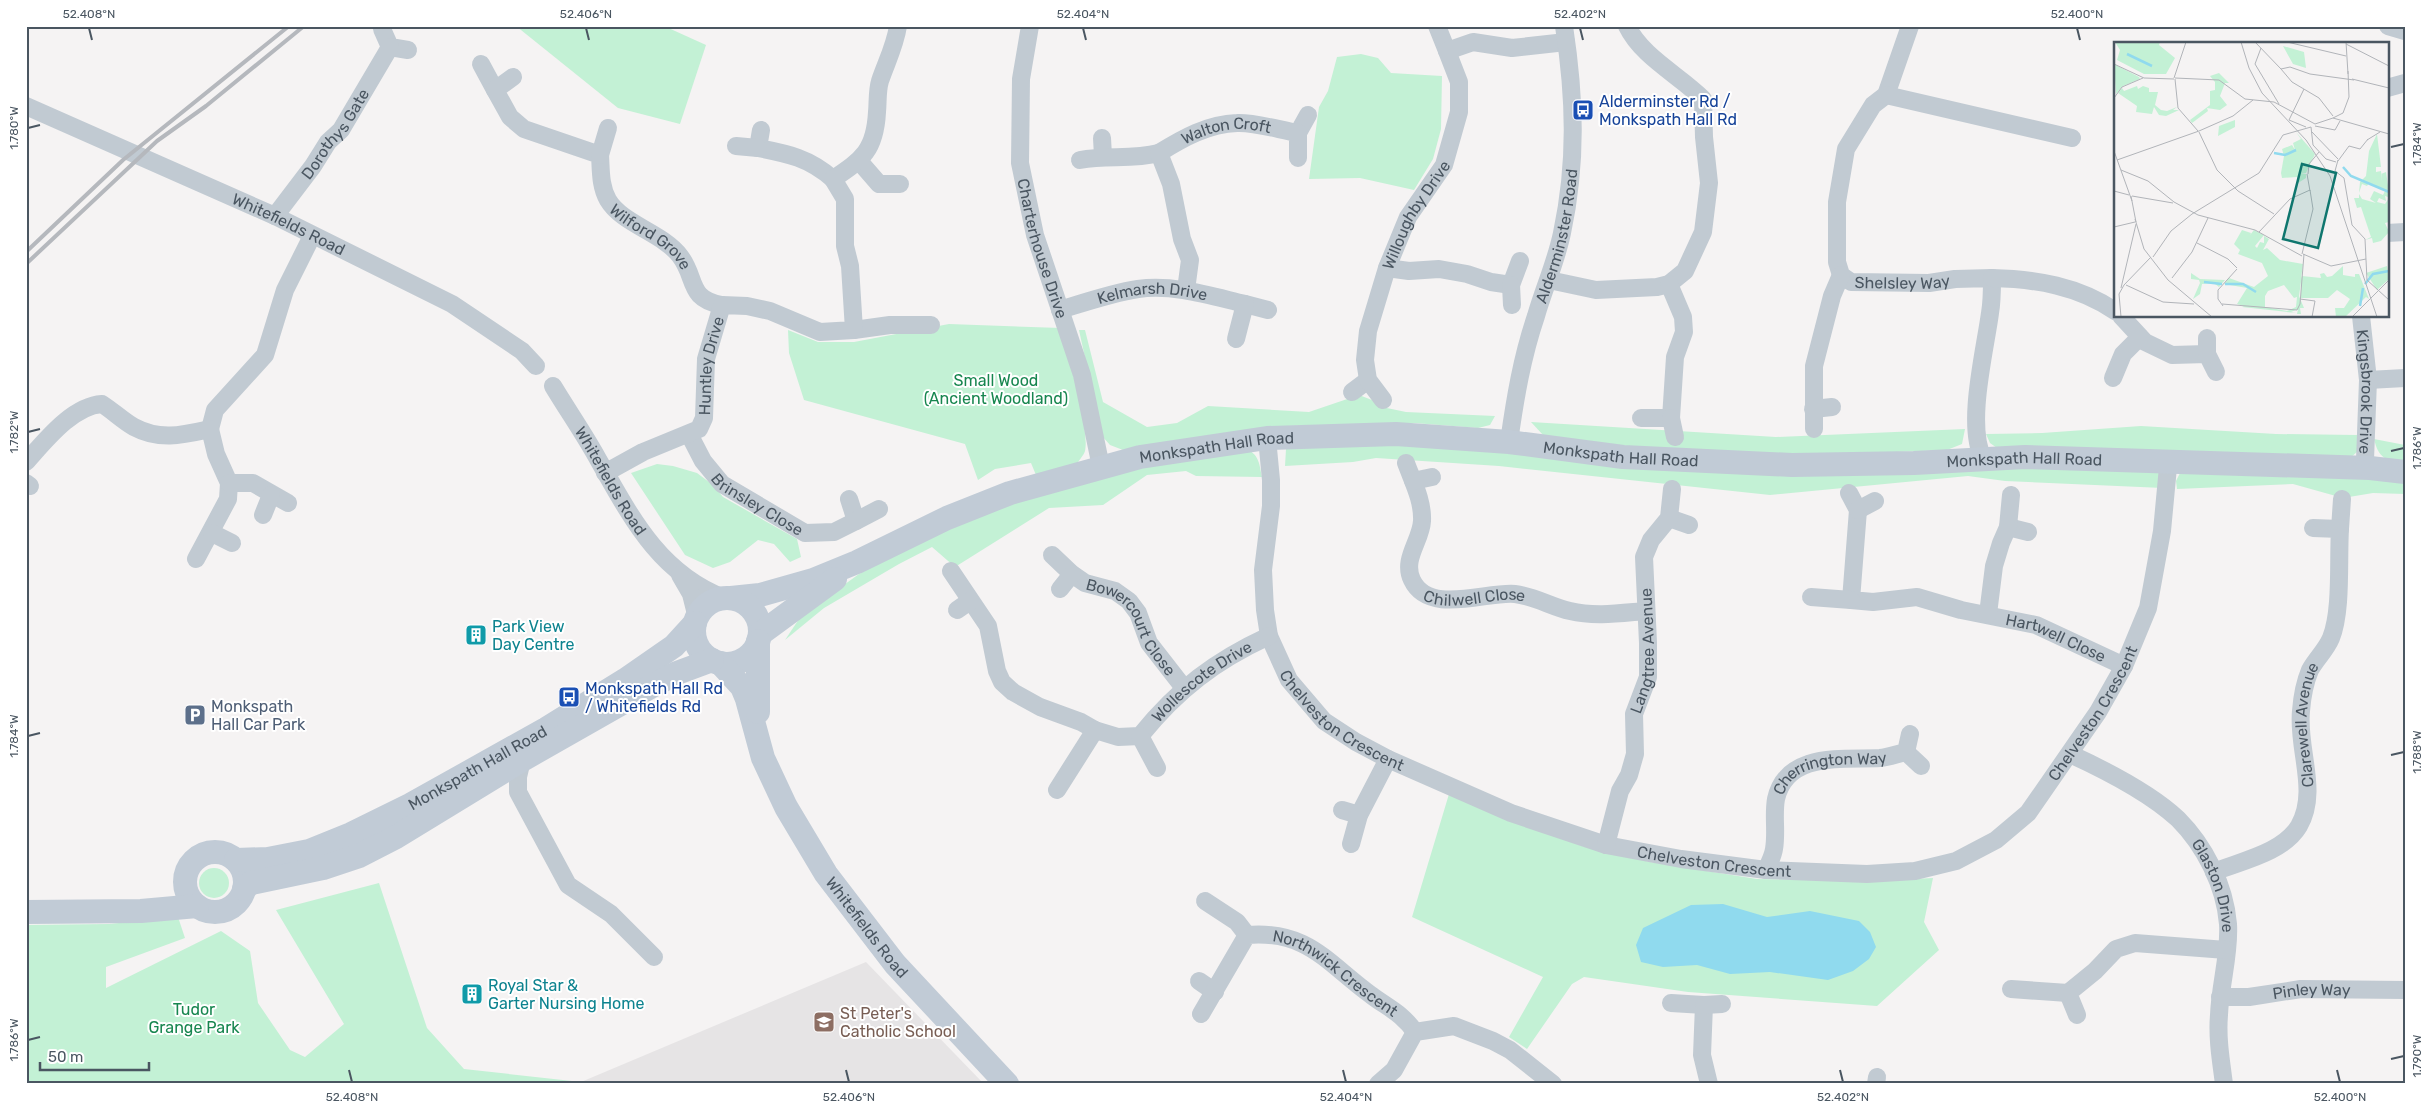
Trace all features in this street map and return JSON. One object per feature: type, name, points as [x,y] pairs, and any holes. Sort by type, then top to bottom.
[{"type":"street","points":[[833,179],[867,153],[874,134],[879,83],[892,52],[898,26]]},
{"type":"street","name":"Charterhouse Drive","points":[[1030,26],[1021,79],[1020,163],[1035,235],[1082,375],[1101,467]]},
{"type":"street","name":"Willoughby Drive","points":[[1368,380],[1366,360],[1368,331],[1388,268],[1408,217],[1444,165],[1459,112],[1459,82],[1437,26]]},
{"type":"street","points":[[1549,280],[1596,290],[1656,287],[1669,284],[1685,271],[1704,232],[1710,183],[1704,137],[1708,94],[1684,81],[1650,55],[1631,34],[1627,26]]},
{"type":"street","name":"Shelsley Way","points":[[1910,26],[1886,95],[1873,105],[1846,149],[1837,202],[1837,262],[1841,275],[1852,282],[1904,284],[1929,283],[1955,278],[2028,279],[2052,283],[2100,301],[2114,310]]},
{"type":"street","points":[[2388,26],[2405,31]]},
{"type":"street","points":[[382,29],[390,47],[408,50]]},
{"type":"street","points":[[1448,51],[1473,42],[1512,48],[1565,34]]},
{"type":"street","name":"Alderminster Road","points":[[1509,442],[1526,348],[1549,280],[1562,233],[1574,145],[1573,93],[1565,34]]},
{"type":"street","name":"Dorothys Gate","points":[[275,216],[313,166],[328,142],[341,130],[390,47]]},
{"type":"street","points":[[481,64],[506,112],[524,129],[600,155]]},
{"type":"street","points":[[495,90],[513,77]]},
{"type":"street","points":[[2388,88],[2405,83]]},
{"type":"street","points":[[1886,95],[1949,108],[2042,140],[2072,138]]},
{"type":"street","name":"Whitefields Road","points":[[26,106],[275,216],[452,304],[522,351],[536,366]]},
{"type":"street","name":"Walton Croft","points":[[1298,158],[1298,133],[1308,115]]},
{"type":"street","name":"Walton Croft","points":[[1080,160],[1102,156],[1138,158],[1159,153],[1186,136],[1238,122],[1298,133]]},
{"type":"street","name":"Wilford Grove","points":[[608,128],[600,155],[602,183],[608,200],[618,211],[668,245],[680,256],[700,297],[711,303],[722,305]]},
{"type":"street","points":[[758,148],[761,130]]},
{"type":"street","points":[[1102,138],[1102,156]]},
{"type":"street","points":[[736,146],[758,148],[795,156],[818,166],[833,179],[845,199],[845,246],[850,266],[854,330]]},
{"type":"street","name":"Walton Croft","points":[[1159,153],[1171,184],[1182,239],[1190,260],[1186,290]]},
{"type":"street","points":[[859,161],[879,184],[900,184]]},
{"type":"street","points":[[2388,233],[2405,232]]},
{"type":"street","points":[[196,559],[212,533],[228,499],[229,483],[216,454],[210,429],[215,410],[265,356],[285,290],[312,236]]},
{"type":"street","points":[[1512,305],[1511,285],[1520,261]]},
{"type":"street","points":[[1388,268],[1409,271],[1439,269],[1511,285]]},
{"type":"street","points":[[1814,428],[1814,366],[1832,296],[1841,275]]},
{"type":"street","points":[[1983,458],[1977,447],[1976,438],[1978,386],[1991,310],[1992,278]]},
{"type":"street","points":[[1669,284],[1683,317],[1684,332],[1675,357],[1671,418],[1675,437]]},
{"type":"street","name":"Kelmarsh Drive","points":[[1060,310],[1103,296],[1140,288],[1186,290],[1268,310]]},
{"type":"street","points":[[1236,340],[1245,304]]},
{"type":"street","name":"Huntley Drive","points":[[605,473],[643,452],[699,429],[704,418],[706,359],[722,305],[747,306],[770,311],[820,332],[911,324],[932,326]]},
{"type":"street","points":[[2123,318],[2140,337],[2172,355],[2207,346],[2216,372]]},
{"type":"street","name":"Kingsbrook Drive","points":[[2361,318],[2368,380],[2365,460],[2370,468]]},
{"type":"street","points":[[2113,378],[2123,354],[2140,337]]},
{"type":"street","points":[[2368,380],[2405,378]]},
{"type":"street","points":[[1352,392],[1368,380],[1382,400]]},
{"type":"street","name":"Whitefields Road","points":[[553,386],[628,515],[654,550],[676,569],[712,594],[727,598]]},
{"type":"street","points":[[26,462],[72,416],[91,405],[102,404],[132,426],[152,435],[175,437],[210,429]]},
{"type":"street","points":[[1813,409],[1832,407]]},
{"type":"street","points":[[1642,418],[1671,418]]},
{"type":"street","name":"Brinsley Close","points":[[689,434],[703,461],[722,484],[805,533],[834,532],[878,509]]},
{"type":"street","name":"Monkspath Hall Road","points":[[727,598],[784,589],[857,562],[929,526],[1010,493],[1101,467],[1202,446],[1267,438],[1396,434],[1509,442],[1623,457],[1792,465],[1914,464],[1983,458],[2066,457],[2370,468],[2405,472]]},
{"type":"street","name":"Chelveston Crescent","points":[[1267,438],[1271,497],[1263,570],[1264,610],[1269,636],[1289,680],[1324,721],[1356,742],[1388,759],[1511,814],[1606,845],[1681,859],[1766,870],[1866,874],[1915,871],[1956,860],[1996,840],[2028,813],[2098,712],[2124,666],[2148,608],[2162,531],[2168,467],[2174,460]]},
{"type":"street","name":"Chilwell Close","points":[[1406,463],[1422,509],[1422,524],[1412,551],[1411,579],[1417,588],[1426,595],[1438,598],[1462,599],[1512,594],[1570,611],[1588,614],[1646,611]]},
{"type":"street","points":[[1413,481],[1432,477]]},
{"type":"street","points":[[229,483],[253,484],[288,503]]},
{"type":"street","points":[[1672,489],[1669,518],[1689,525]]},
{"type":"street","points":[[1848,493],[1858,510],[1851,600]]},
{"type":"street","points":[[263,515],[271,494]]},
{"type":"street","name":"Hartwell Close","points":[[1988,614],[1994,566],[2008,527],[2012,495]]},
{"type":"street","points":[[849,499],[856,521]]},
{"type":"street","name":"Clarewell Avenue","points":[[2214,872],[2279,845],[2298,827],[2306,810],[2309,796],[2302,751],[2301,713],[2303,693],[2310,671],[2330,639],[2336,616],[2342,499]]},
{"type":"street","points":[[1858,510],[1875,501]]},
{"type":"street","name":"Langtree Avenue","points":[[1606,845],[1620,791],[1629,775],[1636,754],[1634,714],[1648,677],[1644,557],[1651,540],[1669,518]]},
{"type":"street","points":[[2008,527],[2028,532]]},
{"type":"street","points":[[2313,528],[2340,530]]},
{"type":"street","points":[[212,533],[232,544]]},
{"type":"street","name":"Bowercourt Close","points":[[1052,555],[1072,574],[1085,583],[1115,591],[1129,601],[1138,613],[1149,643],[1184,688]]},
{"type":"street","name":"Monkspath Hall Road","points":[[759,638],[857,562]]},
{"type":"street","name":"Whitefields Road","points":[[676,569],[691,594],[696,621]]},
{"type":"street","name":"Wollescote Drive","points":[[951,571],[964,606],[988,626],[992,639],[994,663],[1002,682],[1013,692],[1040,707],[1081,722],[1095,730],[1118,737],[1140,736],[1184,688],[1234,652],[1269,636]]},
{"type":"street","name":"Bowercourt Close","points":[[1060,589],[1072,574]]},
{"type":"street","name":"Hartwell Close","points":[[1811,597],[1873,602],[1917,597],[1961,610],[2036,625],[2124,666]]},
{"type":"street","points":[[727,598],[742,602],[753,610],[758,621],[759,638],[748,656],[738,662],[716,662],[704,655],[696,643],[696,621],[709,604],[727,598]]},
{"type":"street","name":"Monkspath Hall Road","points":[[236,860],[268,859],[309,851],[351,834],[410,804],[546,728],[625,680],[674,646],[696,621]]},
{"type":"street","name":"Whitefields Road","points":[[759,638],[757,692],[760,749]]},
{"type":"street","name":"Whitefields Road","points":[[716,662],[742,687],[748,699],[760,749],[786,807],[826,874],[896,964],[1007,1084]]},
{"type":"street","name":"Monkspath Hall Road","points":[[244,888],[251,883],[323,868],[359,856],[396,837],[522,760],[660,682],[716,662]]},
{"type":"street","points":[[1057,790],[1095,730]]},
{"type":"street","name":"Cherrington Way","points":[[1906,752],[1910,734]]},
{"type":"street","name":"Wollescote Drive","points":[[1140,736],[1157,768]]},
{"type":"street","name":"Cherrington Way","points":[[1906,752],[1922,766]]},
{"type":"street","name":"Cherrington Way","points":[[1766,870],[1774,849],[1773,824],[1776,798],[1787,776],[1803,764],[1826,760],[1883,758],[1906,752]]},
{"type":"street","name":"Glaston Drive","points":[[2070,754],[2145,795],[2177,819],[2199,846],[2214,872],[2223,896],[2228,925],[2220,996],[2220,1043],[2224,1084]]},
{"type":"street","points":[[1351,844],[1359,815],[1388,759]]},
{"type":"street","points":[[518,792],[518,777],[522,760]]},
{"type":"street","points":[[487,782],[506,784],[518,792],[568,885],[611,914],[654,957]]},
{"type":"street","points":[[1342,810],[1359,815]]},
{"type":"street","points":[[26,912],[141,911],[197,906],[218,912],[236,903],[244,888],[244,873],[236,860],[223,852],[208,852],[194,859],[188,869],[170,889],[150,900],[114,910]]},
{"type":"street","points":[[188,869],[185,885],[187,893],[197,906]]},
{"type":"street","name":"Northwick Crescent","points":[[1205,901],[1237,922],[1247,936]]},
{"type":"street","name":"Northwick Crescent","points":[[1247,936],[1264,934],[1297,941],[1326,957],[1371,995],[1404,1017],[1415,1032]]},
{"type":"street","name":"Northwick Crescent","points":[[1201,1014],[1247,936]]},
{"type":"street","points":[[2011,989],[2068,993],[2095,971],[2116,949],[2135,944],[2226,950]]},
{"type":"street","points":[[1198,981],[1215,992]]},
{"type":"street","name":"Pinley Way","points":[[2220,996],[2249,997],[2301,989],[2405,990]]},
{"type":"street","points":[[2068,993],[2076,1015]]},
{"type":"street","points":[[1672,1003],[1722,1004]]},
{"type":"street","points":[[1704,1005],[1702,1055],[1709,1084]]},
{"type":"street","points":[[1378,1084],[1394,1070],[1415,1032],[1454,1026],[1493,1041],[1510,1050],[1553,1084]]},
{"type":"shaded area","name":"St Peter's Catholic School","points":[[866,962],[984,1084],[579,1084],[581,1082]]},
{"type":"green space","points":[[516,26],[664,26],[706,45],[680,124],[618,108]]},
{"type":"green space","points":[[1361,54],[1378,58],[1391,73],[1442,76],[1441,129],[1433,159],[1414,190],[1360,178],[1309,179],[1319,107],[1328,91],[1337,57]]},
{"type":"green space","name":"Small Wood (Ancient Woodland)","points":[[949,324],[1061,328],[1077,391],[1086,440],[1084,454],[1077,464],[1036,475],[1031,463],[995,469],[978,480],[965,444],[804,400],[789,353],[788,330],[818,342],[854,342]]},
{"type":"green space","points":[[1079,330],[1085,330],[1103,402],[1147,427],[1177,423],[1208,406],[1309,412],[1359,395],[1372,400],[1382,407],[1406,412],[1495,416],[1490,425],[1478,428],[1414,423],[1287,426],[1123,450],[1110,445],[1102,436]]},
{"type":"green space","points":[[1531,422],[1776,437],[1965,429],[1962,444],[1947,450],[1821,455],[1657,450],[1543,435]]},
{"type":"green space","points":[[2141,426],[2276,434],[2357,435],[2358,451],[2349,459],[1997,448],[1990,443],[1986,434],[2042,433]]},
{"type":"green space","points":[[2374,439],[2405,445],[2405,463],[2392,461],[2381,455]]},
{"type":"green space","points":[[1350,440],[1880,469],[2159,469],[2163,488],[2005,481],[1968,476],[1770,495],[1499,466],[1376,458],[1353,462],[1285,466],[1286,449]]},
{"type":"green space","points":[[1244,448],[1255,456],[1259,463],[1262,477],[1196,476],[1186,471],[1147,475],[1103,505],[1049,508],[955,567],[932,547],[824,608],[785,640],[801,616],[859,574],[938,531],[1045,490],[1127,468]]},
{"type":"green space","points":[[657,464],[673,466],[697,473],[713,485],[723,497],[797,539],[801,557],[790,562],[774,544],[758,540],[730,562],[713,568],[685,555],[631,473]]},
{"type":"green space","points":[[2180,473],[2405,477],[2405,494],[2373,493],[2343,498],[2293,484],[2177,489],[2176,481]]},
{"type":"green space","points":[[1449,794],[1582,846],[1650,862],[1757,879],[1871,881],[1933,878],[1924,922],[1939,950],[1877,1006],[1688,992],[1584,977],[1572,984],[1527,1049],[1509,1037],[1543,977],[1412,917]]},
{"type":"green space","points":[[214,868],[225,872],[229,883],[225,894],[214,898],[203,894],[199,883],[203,872]]},
{"type":"green space","name":"Tudor Grange Park","points":[[379,883],[427,1028],[464,1069],[581,1082],[26,1084],[26,925],[109,924],[178,917],[185,938],[106,967],[106,988],[221,931],[250,951],[258,1003],[290,1050],[305,1057],[344,1024],[276,910]]},
{"type":"water","points":[[1723,904],[1767,917],[1810,911],[1859,921],[1870,932],[1876,947],[1869,959],[1853,971],[1828,980],[1770,972],[1730,974],[1697,965],[1663,967],[1641,962],[1636,945],[1643,928],[1691,905]]},
{"type":"railway","points":[[26,252],[123,160],[289,26]]},
{"type":"railway","points":[[26,264],[157,141],[206,106],[304,26]]},
{"type":"place","name":"Alderminster Rd / Monkspath Hall Rd","points":[[1583,110]]},
{"type":"place","name":"Park View Day Centre","points":[[476,635]]},
{"type":"place","name":"Monkspath Hall Rd / Whitefields Rd","points":[[569,697]]},
{"type":"place","name":"Monkspath Hall Car Park","points":[[195,715]]},
{"type":"place","name":"Royal Star & Garter Nursing Home","points":[[472,994]]},
{"type":"place","name":"St Peter's Catholic School","points":[[824,1022]]}]
